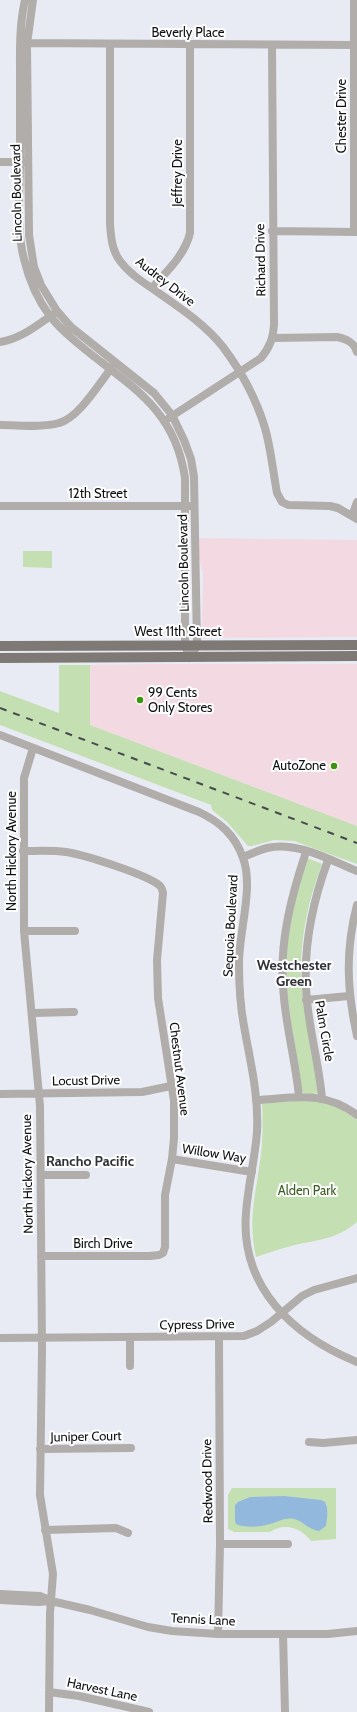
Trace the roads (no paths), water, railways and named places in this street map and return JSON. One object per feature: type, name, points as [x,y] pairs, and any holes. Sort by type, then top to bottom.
[{"type":"main road","name":"West 11th Street","points":[[0,646],[357,645]]},
{"type":"main road","name":"West 11th Street","points":[[0,658],[357,656]]},
{"type":"street","name":"Lincoln Boulevard","points":[[25,0],[24,162],[30,251],[34,267],[54,314],[77,343],[113,366],[168,418],[184,440],[191,459],[194,477],[197,646]]},
{"type":"street","name":"Lincoln Boulevard","points":[[24,43],[33,0]]},
{"type":"street","name":"Chester Drive","points":[[354,0],[355,232]]},
{"type":"street","name":"Beverly Place","points":[[24,43],[110,45],[355,45]]},
{"type":"street","name":"Audrey Drive","points":[[110,45],[111,240],[120,262],[132,274],[186,313],[211,334],[240,371],[257,406],[265,428],[277,494],[282,502],[288,505],[330,506],[338,508],[355,518]]},
{"type":"street","name":"Jeffrey Drive","points":[[152,288],[180,254],[189,240],[190,45]]},
{"type":"street","name":"Richard Drive","points":[[168,418],[261,358],[268,349],[273,338],[272,45]]},
{"type":"street","points":[[0,162],[24,162]]},
{"type":"street","points":[[272,232],[355,232]]},
{"type":"street","points":[[0,342],[11,340],[20,336],[54,314]]},
{"type":"street","points":[[273,338],[337,337],[346,339],[353,344],[357,352]]},
{"type":"street","points":[[0,425],[51,425],[68,420],[113,366]]},
{"type":"street","name":"Lincoln Boulevard","points":[[168,418],[182,463],[185,478],[185,645],[189,658]]},
{"type":"street","points":[[355,518],[357,502]]},
{"type":"street","name":"12th Street","points":[[0,506],[195,506]]},
{"type":"street","points":[[189,658],[197,646]]},
{"type":"street","name":"Sequoia Boulevard","points":[[0,736],[214,819],[228,832],[243,857],[248,882],[240,944],[241,1005],[254,1078],[256,1100],[256,1132],[246,1214],[246,1242],[256,1275],[264,1291],[281,1313],[313,1340],[339,1355],[357,1362]]},
{"type":"street","name":"North Hickory Avenue","points":[[33,748],[24,778],[24,931],[33,1013],[41,1176],[42,1338],[40,1495],[53,1574],[51,1601],[49,1712]]},
{"type":"street","points":[[243,857],[267,848],[295,848],[357,871]]},
{"type":"street","name":"Chestnut Avenue","points":[[23,851],[65,852],[86,856],[140,876],[159,884],[162,888],[163,892],[157,960],[158,998],[174,1108],[172,1159],[165,1195],[165,1247],[163,1253]]},
{"type":"street","points":[[299,1097],[296,1066],[288,1031],[283,996],[283,947],[289,906],[306,852]]},
{"type":"street","name":"Palm Circle","points":[[322,1098],[318,1060],[306,1000],[305,962],[310,919],[318,885],[328,860]]},
{"type":"street","points":[[357,905],[349,950],[349,996],[357,1036]]},
{"type":"street","points":[[24,931],[75,931]]},
{"type":"street","points":[[306,1000],[349,996]]},
{"type":"street","points":[[33,1013],[74,1012]]},
{"type":"street","name":"Locust Drive","points":[[0,1094],[142,1092],[171,1086]]},
{"type":"street","points":[[256,1100],[299,1097],[322,1098],[336,1102],[357,1115]]},
{"type":"street","name":"Willow Way","points":[[172,1159],[252,1172]]},
{"type":"street","points":[[41,1176],[86,1175]]},
{"type":"street","name":"Birch Drive","points":[[41,1256],[150,1256],[163,1253]]},
{"type":"street","points":[[281,1313],[302,1296],[314,1290],[357,1278]]},
{"type":"street","name":"Cypress Drive","points":[[0,1338],[244,1336],[257,1331],[281,1313]]},
{"type":"street","name":"Redwood Drive","points":[[218,1630],[220,1544],[219,1337]]},
{"type":"street","points":[[130,1338],[130,1366]]},
{"type":"street","points":[[308,1442],[323,1443],[357,1440]]},
{"type":"street","name":"Juniper Court","points":[[40,1449],[131,1448]]},
{"type":"street","points":[[45,1530],[116,1528],[128,1533]]},
{"type":"street","points":[[220,1544],[288,1544]]},
{"type":"street","name":"Tennis Lane","points":[[0,1594],[40,1596],[51,1601],[90,1610],[148,1627],[172,1631],[218,1630],[283,1634],[328,1634],[357,1631]]},
{"type":"street","name":"Tennis Lane","points":[[0,1600],[39,1602],[51,1601]]},
{"type":"street","points":[[283,1634],[285,1712]]},
{"type":"street","name":"Harvest Lane","points":[[49,1692],[79,1696],[149,1712]]},
{"type":"water","points":[[284,1496],[321,1500],[325,1502],[327,1511],[326,1526],[319,1531],[297,1520],[291,1519],[285,1519],[266,1525],[248,1527],[236,1524],[235,1505],[238,1502],[250,1497]]},
{"type":"railway","points":[[0,708],[357,843]]},
{"type":"place","name":"99 Cents Only Stores","points":[[140,700]]},
{"type":"place","name":"AutoZone","points":[[334,766]]},
{"type":"district","name":"Westchester Green","points":[[294,974]]},
{"type":"district","name":"Rancho Pacific","points":[[90,1162]]},
{"type":"park label","name":"Alden Park","points":[[307,1191]]}]
